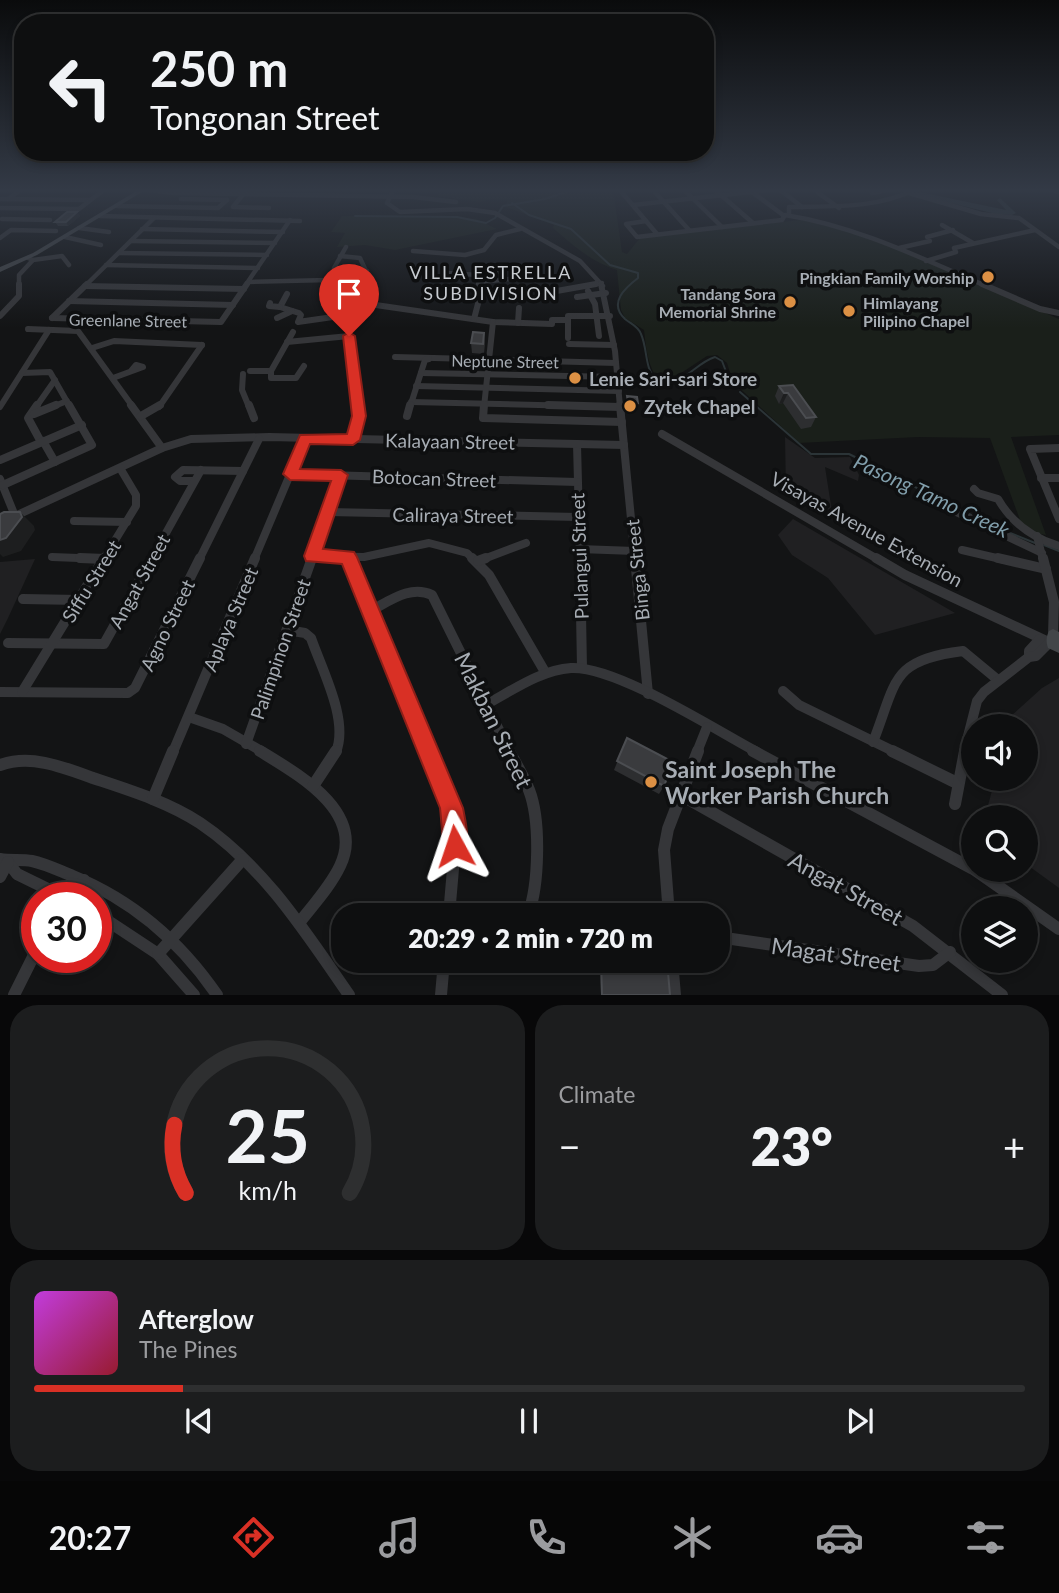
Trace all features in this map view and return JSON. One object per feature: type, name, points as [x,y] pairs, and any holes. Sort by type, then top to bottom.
[{"type":"main road","points":[[0,270],[31,259],[65,237]]},
{"type":"street","name":"Greenlane Street","points":[[136,235],[52,318],[221,322],[233,305]]},
{"type":"street","points":[[69,301],[233,305],[281,235]]},
{"type":"street","points":[[413,251],[464,255],[484,250],[496,235]]},
{"type":"street","points":[[532,235],[570,255],[589,268],[602,283]]},
{"type":"street","points":[[861,235],[899,248],[1040,309],[1059,313]]},
{"type":"street","points":[[899,248],[939,235]]},
{"type":"street","points":[[961,235],[973,243]]},
{"type":"street","points":[[926,261],[973,243],[1009,235]]},
{"type":"street","points":[[1043,235],[1059,247]]},
{"type":"street","points":[[65,237],[101,245]]},
{"type":"street","points":[[131,241],[275,243]]},
{"type":"street","points":[[346,247],[334,268],[367,271]]},
{"type":"street","points":[[119,253],[267,255]]},
{"type":"street","points":[[0,316],[16,302],[19,296],[19,275],[31,259],[62,256],[69,265]]},
{"type":"street","points":[[340,256],[360,258],[367,271],[365,281],[347,315],[359,416],[353,440]]},
{"type":"street","points":[[106,265],[258,268]]},
{"type":"street","points":[[479,278],[504,271]]},
{"type":"street","points":[[447,273],[509,279]]},
{"type":"street","points":[[474,319],[481,292],[479,278]]},
{"type":"street","points":[[249,282],[328,281]]},
{"type":"street","points":[[551,292],[602,283]]},
{"type":"street","name":"Binga Street","points":[[602,283],[614,345],[648,694]]},
{"type":"street","points":[[85,286],[244,289]]},
{"type":"street","points":[[481,292],[512,292]]},
{"type":"street","points":[[589,293],[596,316],[598,336]]},
{"type":"street","points":[[577,297],[589,293],[606,293]]},
{"type":"street","points":[[280,307],[286,295]]},
{"type":"street","points":[[355,302],[493,322],[552,324],[552,320],[610,316]]},
{"type":"street","points":[[270,303],[270,306],[301,315],[298,321],[300,322],[347,315]]},
{"type":"street","points":[[518,323],[519,307]]},
{"type":"street","points":[[277,318],[292,312]]},
{"type":"street","points":[[568,318],[569,341],[614,345]]},
{"type":"street","points":[[493,322],[482,418],[622,422]]},
{"type":"street","points":[[28,329],[78,331],[162,448]]},
{"type":"street","points":[[0,407],[49,330]]},
{"type":"street","points":[[293,332],[271,371],[271,377],[296,378],[304,366]]},
{"type":"street","points":[[287,342],[349,336]]},
{"type":"street","points":[[92,348],[114,341],[202,345],[159,407],[141,416]]},
{"type":"street","name":"Neptune Street","points":[[395,356],[616,363]]},
{"type":"street","points":[[407,416],[425,360],[429,359]]},
{"type":"street","points":[[15,516],[1,482],[92,445],[55,380],[47,371],[22,373]]},
{"type":"street","points":[[113,378],[131,371]]},
{"type":"street","points":[[254,418],[242,390],[246,373],[271,371]]},
{"type":"street","points":[[421,373],[617,377]]},
{"type":"street","points":[[55,380],[29,418],[55,462]]},
{"type":"street","points":[[416,386],[619,391]]},
{"type":"street","points":[[32,415],[67,401]]},
{"type":"street","points":[[411,402],[620,407]]},
{"type":"street","points":[[0,460],[82,425]]},
{"type":"street","name":"Visayas Avenue Extension","points":[[662,434],[867,554],[946,596],[1052,641]]},
{"type":"street","name":"Kalayaan Street","points":[[0,523],[162,448],[191,439],[624,445]]},
{"type":"street","name":"Agno Street","points":[[0,692],[118,695],[128,694],[135,688],[260,439]]},
{"type":"street","name":"Aplaya Street","points":[[153,799],[305,439]]},
{"type":"street","name":"Pulangui Street","points":[[578,444],[582,668]]},
{"type":"street","points":[[1059,448],[1030,449],[1059,519]]},
{"type":"street","name":"Siffu Street","points":[[22,692],[127,522],[137,498],[120,468]]},
{"type":"street","points":[[194,481],[180,481],[175,477],[180,470],[243,471]]},
{"type":"street","name":"Angat Street","points":[[8,643],[104,644],[201,470]]},
{"type":"street","name":"Botocan Street","points":[[290,474],[577,482]]},
{"type":"street","name":"Palimpinon Street","points":[[246,744],[341,475]]},
{"type":"street","points":[[1041,478],[1059,478]]},
{"type":"street","points":[[955,804],[957,783],[977,701],[998,680],[1029,657],[1036,656],[1052,641],[1055,610],[1040,545],[1009,518],[998,499],[978,493],[974,489]]},
{"type":"street","points":[[1046,493],[1059,496]]},
{"type":"street","points":[[952,510],[1040,545],[1059,547]]},
{"type":"street","name":"Caliraya Street","points":[[328,512],[578,517]]},
{"type":"street","points":[[74,521],[127,522]]},
{"type":"street","points":[[478,562],[526,542]]},
{"type":"street","points":[[313,556],[364,557],[429,543],[455,547],[478,562],[545,672]]},
{"type":"street","points":[[579,549],[635,551]]},
{"type":"street","points":[[962,550],[1046,569]]},
{"type":"street","points":[[52,557],[104,559]]},
{"type":"street","points":[[348,557],[372,610],[454,819],[455,846],[450,903]]},
{"type":"street","name":"Makban Street","points":[[372,610],[411,591],[426,591],[432,595],[530,792],[534,810],[532,903]]},
{"type":"street","points":[[23,599],[79,600]]},
{"type":"street","points":[[287,631],[305,632],[311,638],[340,722],[342,736],[339,749],[313,786]]},
{"type":"street","points":[[873,742],[900,673],[905,667],[963,651],[998,680]]},
{"type":"street","points":[[487,704],[545,672],[582,668],[615,676],[961,862]]},
{"type":"street","points":[[783,691],[794,702],[957,783]]},
{"type":"street","points":[[189,717],[201,718],[313,786],[341,816],[347,842],[338,872],[299,923]]},
{"type":"street","points":[[667,903],[664,850],[707,726]]},
{"type":"street","points":[[0,765],[17,760],[78,773],[153,799],[201,823],[243,859],[299,923],[349,995]]},
{"type":"street","name":"Angat Street","points":[[681,795],[913,926],[950,952],[1002,995]]},
{"type":"street","points":[[158,954],[243,859]]},
{"type":"street","points":[[4,861],[26,860],[115,894],[145,914],[172,938],[217,995]]},
{"type":"street","points":[[0,877],[4,861]]},
{"type":"street","points":[[4,861],[17,874],[33,882]]},
{"type":"street","points":[[992,882],[1059,929]]},
{"type":"street","points":[[112,924],[158,954],[194,995]]},
{"type":"street","name":"Magat Street","points":[[730,939],[919,966],[933,965],[950,952]]},
{"type":"street","points":[[14,995],[25,973]]},
{"type":"street","points":[[441,995],[443,973]]},
{"type":"street","points":[[673,973],[675,995]]},
{"type":"shaded area","points":[[344,235],[466,235],[395,250],[365,245],[337,247]]},
{"type":"shaded area","points":[[562,235],[620,235],[622,252],[627,254],[640,238],[663,235],[865,235],[1059,319],[1059,435],[1011,437],[1046,535],[1024,531],[990,438],[918,437],[799,443],[733,382],[727,363],[717,355],[707,356],[666,383],[660,380],[649,361],[644,330],[625,318],[621,310],[617,270],[583,253]]},
{"type":"shaded area","points":[[785,437],[815,458],[850,457],[859,475],[858,481],[825,467],[833,518],[786,492]]},
{"type":"shaded area","points":[[793,519],[955,613],[875,635],[828,578],[792,555],[778,535]]},
{"type":"shaded area","points":[[35,559],[8,618],[0,634],[0,562]]},
{"type":"shaded area","points":[[1059,678],[1059,888],[1038,873],[1038,805],[988,805],[992,791],[1038,791],[1038,714],[1013,714],[1042,688]]},
{"type":"building","points":[[473,332],[484,333],[483,344],[471,343]]},
{"type":"building","points":[[793,385],[816,417],[806,418],[788,393],[784,393],[779,386]]},
{"type":"building","points":[[627,396],[637,397],[638,403],[628,402]]},
{"type":"building","points":[[20,512],[22,517],[6,538],[0,540],[0,514]]},
{"type":"building","points":[[627,738],[673,762],[664,786],[617,761]]},
{"type":"building","points":[[601,973],[668,973],[670,995],[602,995]]},
{"type":"waterway","name":"Pasong Tamo Creek","points":[[578,235],[610,265],[638,273],[638,278],[620,296],[618,307],[625,319],[640,331],[648,365],[657,382],[665,384],[680,380],[715,357],[722,361],[730,382]]},
{"type":"waterway","name":"Pasong Tamo Creek","points":[[740,392],[811,454],[849,454],[971,515]]},
{"type":"waterway","name":"Pasong Tamo Creek","points":[[1005,531],[1035,543]]},
{"type":"waterway","name":"Pasong Tamo Creek","points":[[1044,545],[1059,551]]},
{"type":"place","name":"Pingkian Family Worship","points":[[988,277]]},
{"type":"place","name":"Tandang Sora Memorial Shrine","points":[[790,302]]},
{"type":"place","name":"Himlayang Pilipino Chapel","points":[[849,311]]},
{"type":"place","name":"Lenie Sari-sari Store","points":[[575,378]]},
{"type":"place","name":"Zytek Chapel","points":[[630,406]]},
{"type":"place","name":"Saint Joseph The Worker Parish Church","points":[[651,782]]},
{"type":"district","name":"VILLA ESTRELLA SUBDIVISION","points":[[491,282]]},
{"type":"route","points":[[349,336],[359,416],[353,440],[305,439],[290,474],[341,475],[313,556],[348,557],[451,808],[456,832],[455,846]]}]
